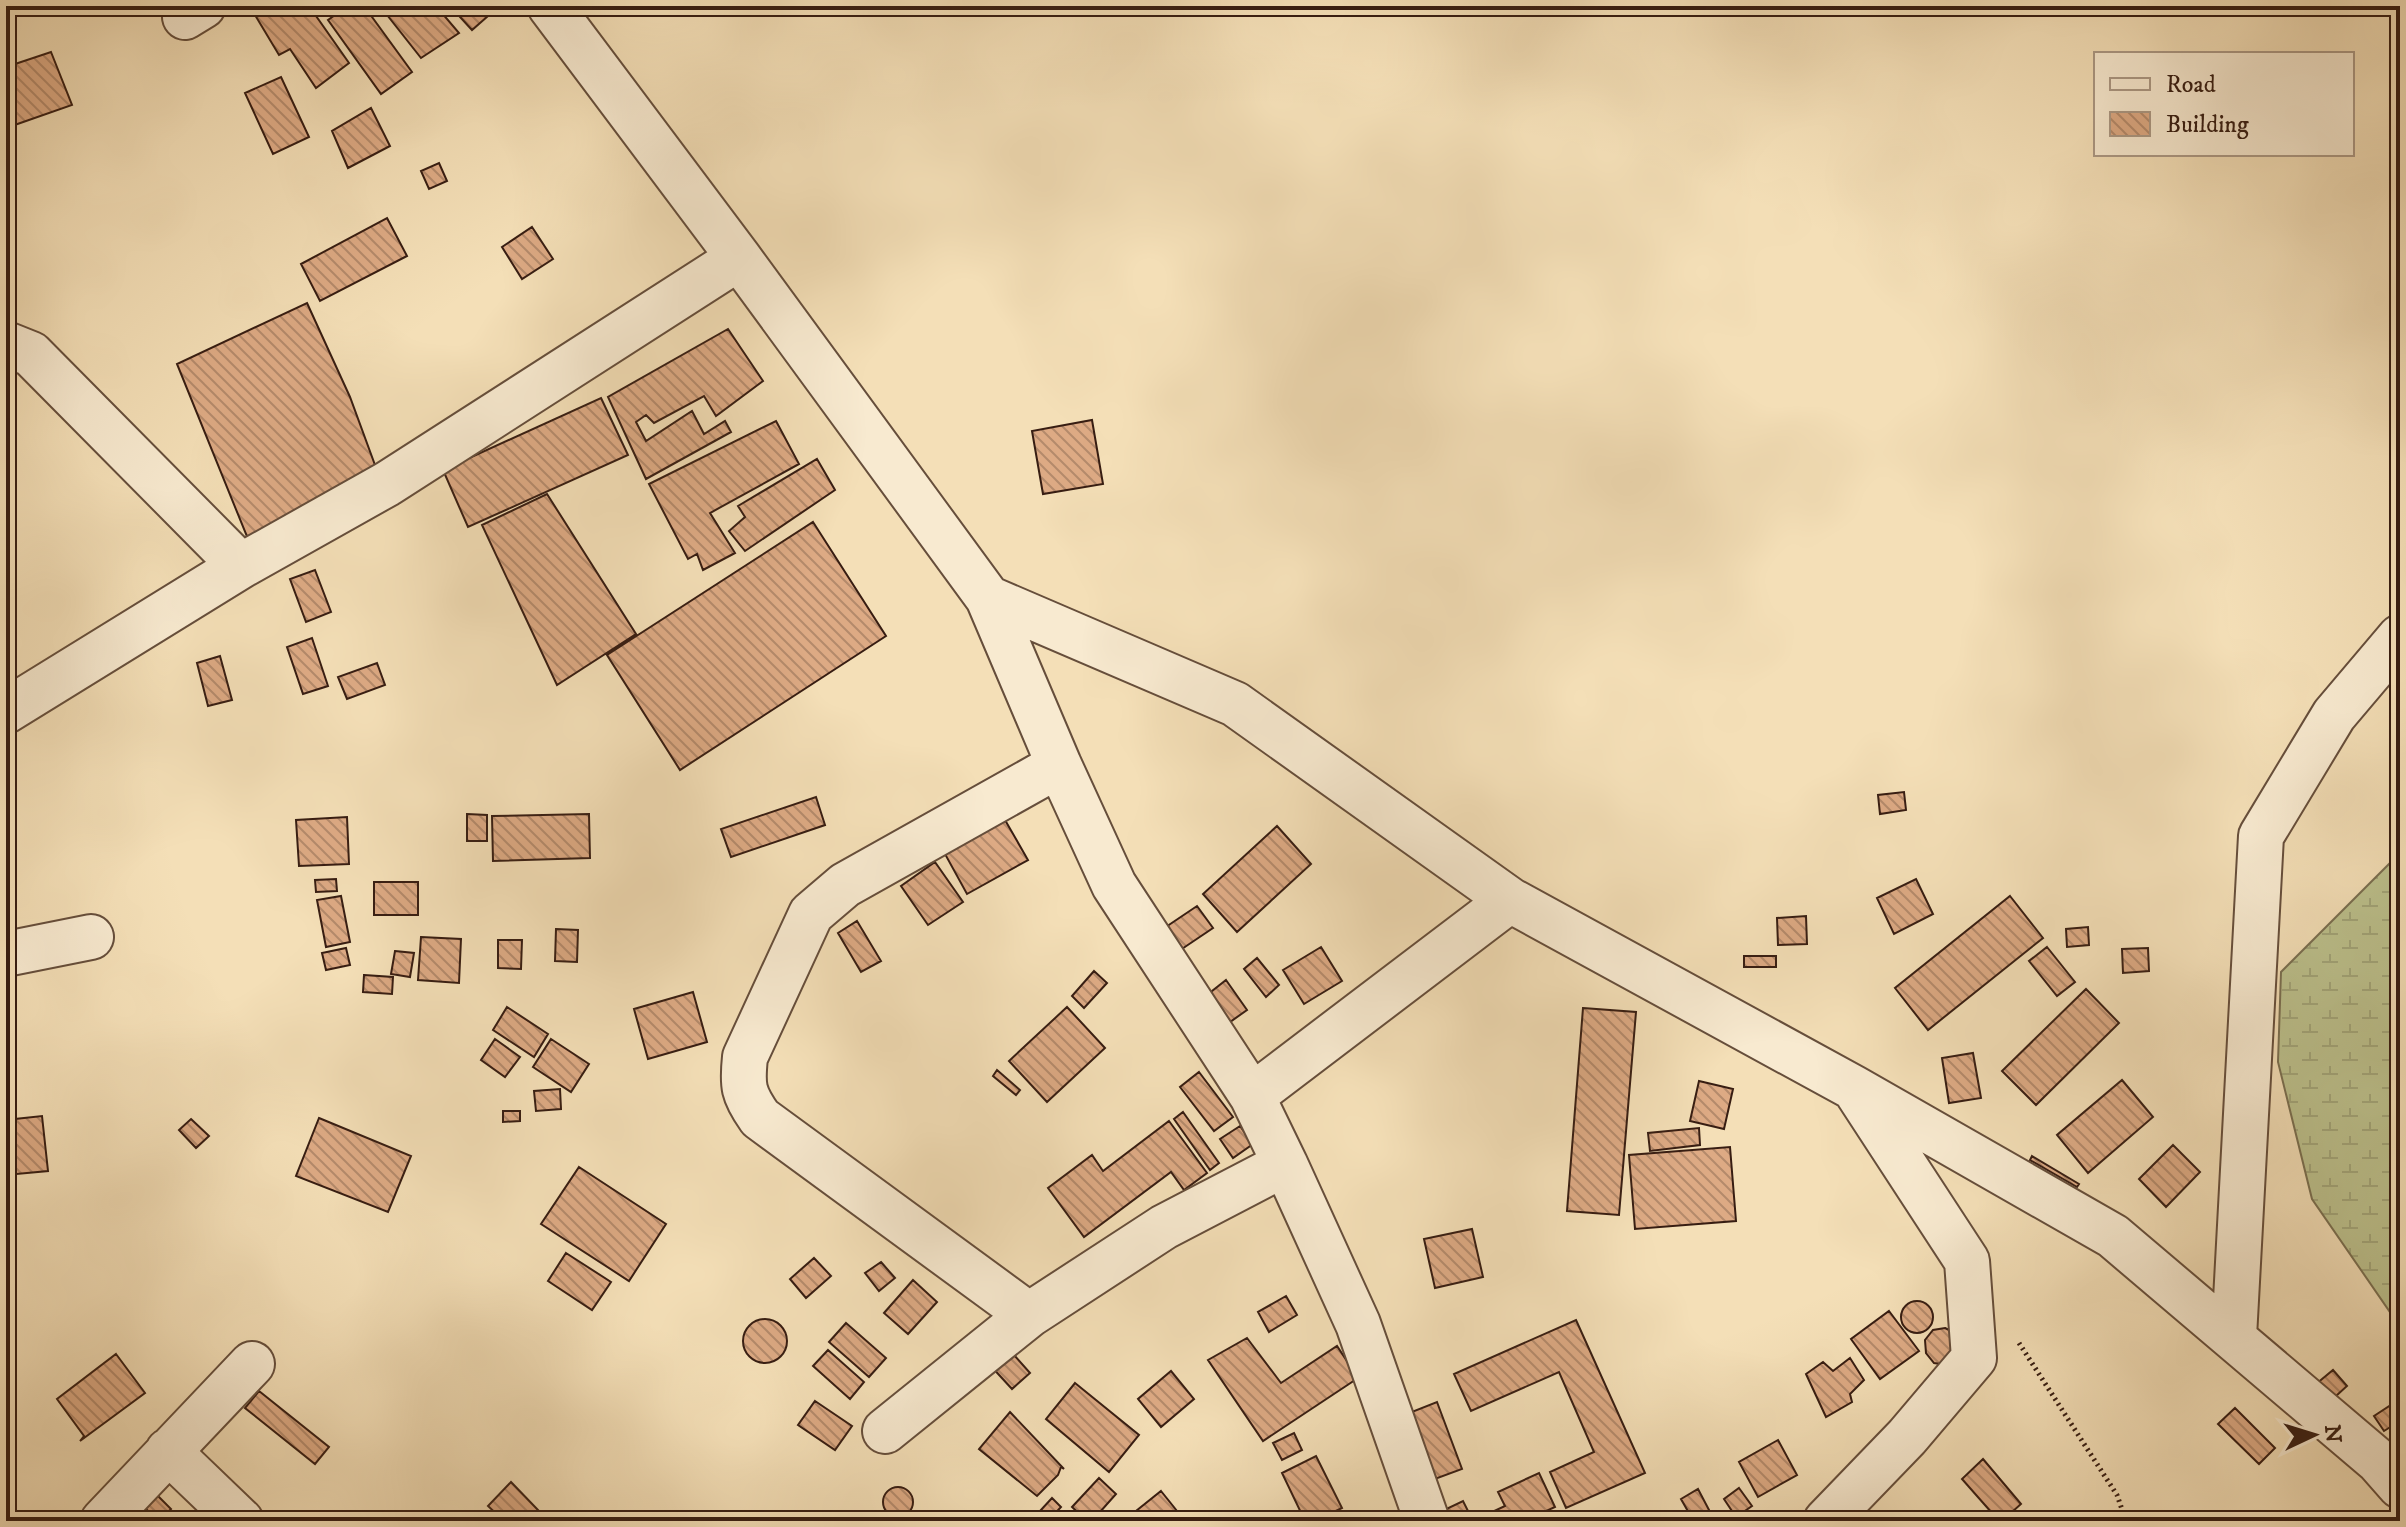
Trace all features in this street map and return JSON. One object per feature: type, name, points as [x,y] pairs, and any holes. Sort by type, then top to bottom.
[{"type":"street","points":[[550,6],[988,598],[1114,885],[1252,1096],[1285,1164],[1358,1324],[1427,1521]]},
{"type":"street","points":[[6,711],[241,566],[387,484],[739,258]]},
{"type":"street","points":[[6,344],[31,354],[241,566]]},
{"type":"street","points":[[988,598],[1235,704],[1510,900],[1854,1088],[2113,1236],[2378,1461],[2400,1486]]},
{"type":"street","points":[[2234,1337],[2261,836],[2334,715],[2400,637]]},
{"type":"street","points":[[1029,1315],[760,1118],[747,1100],[743,1080],[745,1057],[811,914],[845,885],[1059,765]]},
{"type":"street","points":[[1252,1096],[1510,900]]},
{"type":"street","points":[[6,954],[91,937]]},
{"type":"street","points":[[1826,1521],[1907,1437],[1974,1358],[1967,1261],[1854,1088]]},
{"type":"street","points":[[885,1431],[1029,1315],[1164,1227],[1285,1164]]},
{"type":"street","points":[[103,1521],[252,1364]]},
{"type":"street","points":[[168,1451],[241,1521]]},
{"type":"path","points":[[2017,1339],[2117,1495],[2126,1521]]},
{"type":"green space","points":[[2400,853],[2400,1317],[2392,1315],[2312,1199],[2278,1062],[2281,972]]},
{"type":"building","points":[[269,6],[292,6],[296,11],[309,6],[349,63],[316,88],[290,49],[279,55],[255,15]]},
{"type":"building","points":[[348,6],[364,6],[412,72],[381,94],[328,20]]},
{"type":"building","points":[[380,6],[436,6],[459,33],[421,58]]},
{"type":"building","points":[[450,6],[493,6],[496,9],[472,30]]},
{"type":"building","points":[[51,52],[72,105],[6,128],[6,67]]},
{"type":"building","points":[[281,77],[309,137],[273,154],[245,93]]},
{"type":"building","points":[[371,108],[390,146],[348,168],[332,131]]},
{"type":"building","points":[[439,163],[447,181],[429,189],[421,171]]},
{"type":"building","points":[[387,218],[407,256],[320,301],[301,264]]},
{"type":"building","points":[[532,227],[553,259],[522,279],[502,247]]},
{"type":"building","points":[[307,303],[350,397],[379,476],[248,539],[177,364]]},
{"type":"building","points":[[728,329],[763,381],[716,416],[704,396],[654,423],[646,415],[636,422],[646,441],[692,411],[704,434],[725,421],[731,432],[646,479],[608,397]]},
{"type":"building","points":[[601,398],[628,455],[468,527],[443,470]]},
{"type":"building","points":[[1092,420],[1103,484],[1043,494],[1032,431]]},
{"type":"building","points":[[776,421],[799,464],[710,513],[735,553],[703,570],[697,554],[688,559],[649,484]]},
{"type":"building","points":[[817,459],[835,490],[745,551],[729,531],[745,517],[738,506]]},
{"type":"building","points":[[547,494],[636,634],[557,685],[482,525]]},
{"type":"building","points":[[813,522],[886,636],[680,770],[607,655]]},
{"type":"building","points":[[315,570],[331,612],[306,622],[290,579]]},
{"type":"building","points":[[312,638],[328,686],[303,694],[287,647]]},
{"type":"building","points":[[220,656],[232,700],[208,706],[197,663]]},
{"type":"building","points":[[377,663],[385,685],[347,699],[338,677]]},
{"type":"building","points":[[1904,792],[1906,810],[1880,814],[1878,795]]},
{"type":"building","points":[[816,797],[825,825],[731,857],[721,829]]},
{"type":"building","points":[[467,814],[487,815],[487,841],[467,841]]},
{"type":"building","points":[[589,814],[590,858],[493,861],[492,816]]},
{"type":"building","points":[[347,817],[349,864],[299,866],[296,820]]},
{"type":"building","points":[[1005,820],[1028,860],[967,894],[945,854]]},
{"type":"building","points":[[1277,826],[1311,864],[1237,932],[1203,894]]},
{"type":"building","points":[[935,862],[963,902],[928,925],[901,886]]},
{"type":"building","points":[[336,879],[337,891],[316,892],[315,880]]},
{"type":"building","points":[[1916,879],[1933,914],[1894,934],[1877,898]]},
{"type":"building","points":[[374,882],[418,882],[418,915],[374,915]]},
{"type":"building","points":[[341,896],[350,942],[326,947],[317,900]]},
{"type":"building","points":[[2010,896],[2043,938],[1928,1030],[1895,988]]},
{"type":"building","points":[[1197,906],[1213,928],[1170,957],[1154,935]]},
{"type":"building","points":[[1806,916],[1807,944],[1778,945],[1777,918]]},
{"type":"building","points":[[857,921],[881,961],[861,972],[838,933]]},
{"type":"building","points":[[2088,927],[2089,945],[2067,947],[2066,929]]},
{"type":"building","points":[[556,929],[578,930],[577,962],[555,961]]},
{"type":"building","points":[[421,937],[461,939],[459,983],[418,980]]},
{"type":"building","points":[[498,940],[522,940],[521,969],[498,968]]},
{"type":"building","points":[[1321,947],[1342,981],[1304,1004],[1283,970]]},
{"type":"building","points":[[2047,947],[2075,982],[2057,996],[2029,961]]},
{"type":"building","points":[[346,948],[350,965],[326,970],[322,953]]},
{"type":"building","points":[[2148,948],[2149,971],[2123,973],[2122,949]]},
{"type":"building","points":[[395,951],[414,953],[410,977],[391,974]]},
{"type":"building","points":[[1744,956],[1776,956],[1776,967],[1744,967]]},
{"type":"building","points":[[1257,958],[1279,985],[1266,997],[1244,969]]},
{"type":"building","points":[[1094,971],[1107,983],[1084,1008],[1072,996]]},
{"type":"building","points":[[364,975],[393,977],[392,994],[363,992]]},
{"type":"building","points":[[1226,980],[1247,1010],[1223,1027],[1202,999]]},
{"type":"building","points":[[2086,989],[2119,1023],[2036,1105],[2002,1071]]},
{"type":"building","points":[[693,992],[707,1042],[648,1059],[634,1009]]},
{"type":"building","points":[[507,1007],[548,1034],[534,1057],[493,1030]]},
{"type":"building","points":[[1067,1007],[1105,1048],[1047,1102],[1009,1061]]},
{"type":"building","points":[[1583,1008],[1636,1012],[1619,1215],[1567,1211]]},
{"type":"building","points":[[495,1039],[520,1057],[505,1077],[481,1060]]},
{"type":"building","points":[[551,1039],[589,1064],[571,1092],[533,1067]]},
{"type":"building","points":[[1973,1053],[1981,1098],[1949,1103],[1942,1058]]},
{"type":"building","points":[[997,1070],[1020,1090],[1016,1095],[993,1076]]},
{"type":"building","points":[[1199,1072],[1233,1117],[1214,1131],[1180,1087]]},
{"type":"building","points":[[2122,1080],[2153,1117],[2088,1173],[2057,1135]]},
{"type":"building","points":[[1699,1081],[1733,1089],[1724,1129],[1690,1121]]},
{"type":"building","points":[[560,1089],[561,1109],[536,1111],[534,1091]]},
{"type":"building","points":[[503,1111],[520,1111],[520,1121],[503,1122]]},
{"type":"building","points":[[1183,1112],[1219,1163],[1210,1170],[1174,1119]]},
{"type":"building","points":[[42,1116],[48,1171],[6,1175],[6,1120]]},
{"type":"building","points":[[319,1118],[411,1156],[388,1212],[296,1176]]},
{"type":"building","points":[[191,1119],[209,1136],[196,1148],[179,1130]]},
{"type":"building","points":[[1169,1121],[1207,1173],[1184,1190],[1171,1172],[1084,1237],[1048,1188],[1092,1155],[1103,1171]]},
{"type":"building","points":[[1240,1126],[1253,1144],[1233,1158],[1220,1139]]},
{"type":"building","points":[[1699,1128],[1700,1145],[1650,1151],[1648,1133]]},
{"type":"building","points":[[2173,1145],[2200,1172],[2166,1207],[2139,1179]]},
{"type":"building","points":[[1730,1147],[1736,1221],[1635,1229],[1629,1155]]},
{"type":"building","points":[[2032,1156],[2079,1184],[2077,1187],[2030,1160]]},
{"type":"building","points":[[579,1167],[666,1224],[629,1281],[541,1224]]},
{"type":"building","points":[[1472,1229],[1483,1277],[1435,1288],[1424,1239]]},
{"type":"building","points":[[566,1253],[611,1282],[592,1310],[548,1281]]},
{"type":"building","points":[[814,1258],[831,1276],[806,1298],[790,1279]]},
{"type":"building","points":[[881,1262],[895,1278],[879,1291],[865,1273]]},
{"type":"building","points":[[913,1280],[937,1302],[908,1334],[884,1313]]},
{"type":"building","points":[[1286,1296],[1297,1315],[1269,1332],[1258,1312]]},
{"type":"building","points":[[1917,1301],[1928,1306],[1933,1317],[1928,1328],[1917,1333],[1906,1328],[1901,1317],[1906,1306]]},
{"type":"building","points":[[1889,1311],[1919,1351],[1880,1379],[1851,1339]]},
{"type":"building","points":[[765,1319],[780,1326],[787,1341],[780,1356],[765,1363],[750,1356],[743,1341],[750,1326]]},
{"type":"building","points":[[1576,1320],[1645,1473],[1566,1508],[1550,1472],[1594,1452],[1559,1372],[1471,1411],[1454,1374]]},
{"type":"building","points":[[846,1323],[886,1358],[869,1377],[829,1342]]},
{"type":"building","points":[[1945,1328],[1957,1334],[1958,1358],[1947,1365],[1934,1363],[1926,1353],[1925,1340],[1933,1330]]},
{"type":"building","points":[[1247,1338],[1281,1383],[1337,1346],[1358,1378],[1263,1441],[1208,1360]]},
{"type":"building","points":[[1007,1347],[1030,1373],[1012,1389],[989,1364]]},
{"type":"building","points":[[828,1350],[864,1382],[850,1399],[813,1366]]},
{"type":"building","points":[[116,1354],[145,1393],[80,1441],[84,1436],[57,1399]]},
{"type":"building","points":[[1850,1358],[1864,1380],[1850,1394],[1852,1402],[1826,1417],[1806,1374],[1823,1362],[1833,1371]]},
{"type":"building","points":[[2333,1370],[2347,1386],[2325,1406],[2310,1389]]},
{"type":"building","points":[[1171,1371],[1194,1399],[1161,1427],[1138,1399]]},
{"type":"building","points":[[1075,1383],[1139,1435],[1109,1472],[1046,1419]]},
{"type":"building","points":[[259,1391],[329,1447],[315,1464],[245,1408]]},
{"type":"building","points":[[815,1401],[852,1426],[835,1450],[798,1425]]},
{"type":"building","points":[[1437,1402],[1462,1469],[1424,1483],[1399,1417]]},
{"type":"building","points":[[2394,1403],[2400,1413],[2400,1421],[2384,1431],[2374,1416]]},
{"type":"building","points":[[2235,1408],[2275,1448],[2259,1464],[2218,1424]]},
{"type":"building","points":[[1010,1412],[1064,1469],[1061,1467],[1058,1475],[1037,1496],[979,1449]]},
{"type":"building","points":[[1294,1433],[1302,1450],[1282,1460],[1273,1443]]},
{"type":"building","points":[[1778,1440],[1797,1475],[1758,1497],[1739,1462]]},
{"type":"building","points":[[1316,1456],[1342,1508],[1315,1521],[1305,1521],[1282,1473]]},
{"type":"building","points":[[1983,1459],[2021,1504],[2002,1521],[1962,1479]]},
{"type":"building","points":[[1539,1473],[1555,1507],[1524,1521],[1473,1521],[1505,1506],[1498,1492]]},
{"type":"building","points":[[1099,1478],[1116,1494],[1092,1521],[1087,1521],[1072,1507]]},
{"type":"building","points":[[511,1482],[539,1511],[530,1521],[504,1521],[488,1506]]},
{"type":"building","points":[[898,1487],[909,1491],[913,1502],[909,1513],[898,1517],[887,1513],[883,1502],[887,1491]]},
{"type":"building","points":[[1739,1488],[1752,1506],[1736,1517],[1724,1499]]},
{"type":"building","points":[[1698,1489],[1709,1510],[1693,1520],[1681,1499]]},
{"type":"building","points":[[1161,1491],[1185,1521],[1127,1521],[1126,1519]]},
{"type":"building","points":[[155,1493],[171,1509],[160,1521],[143,1506]]},
{"type":"building","points":[[1052,1498],[1061,1507],[1049,1520],[1040,1511]]},
{"type":"building","points":[[1463,1501],[1473,1521],[1442,1521],[1438,1513]]}]
